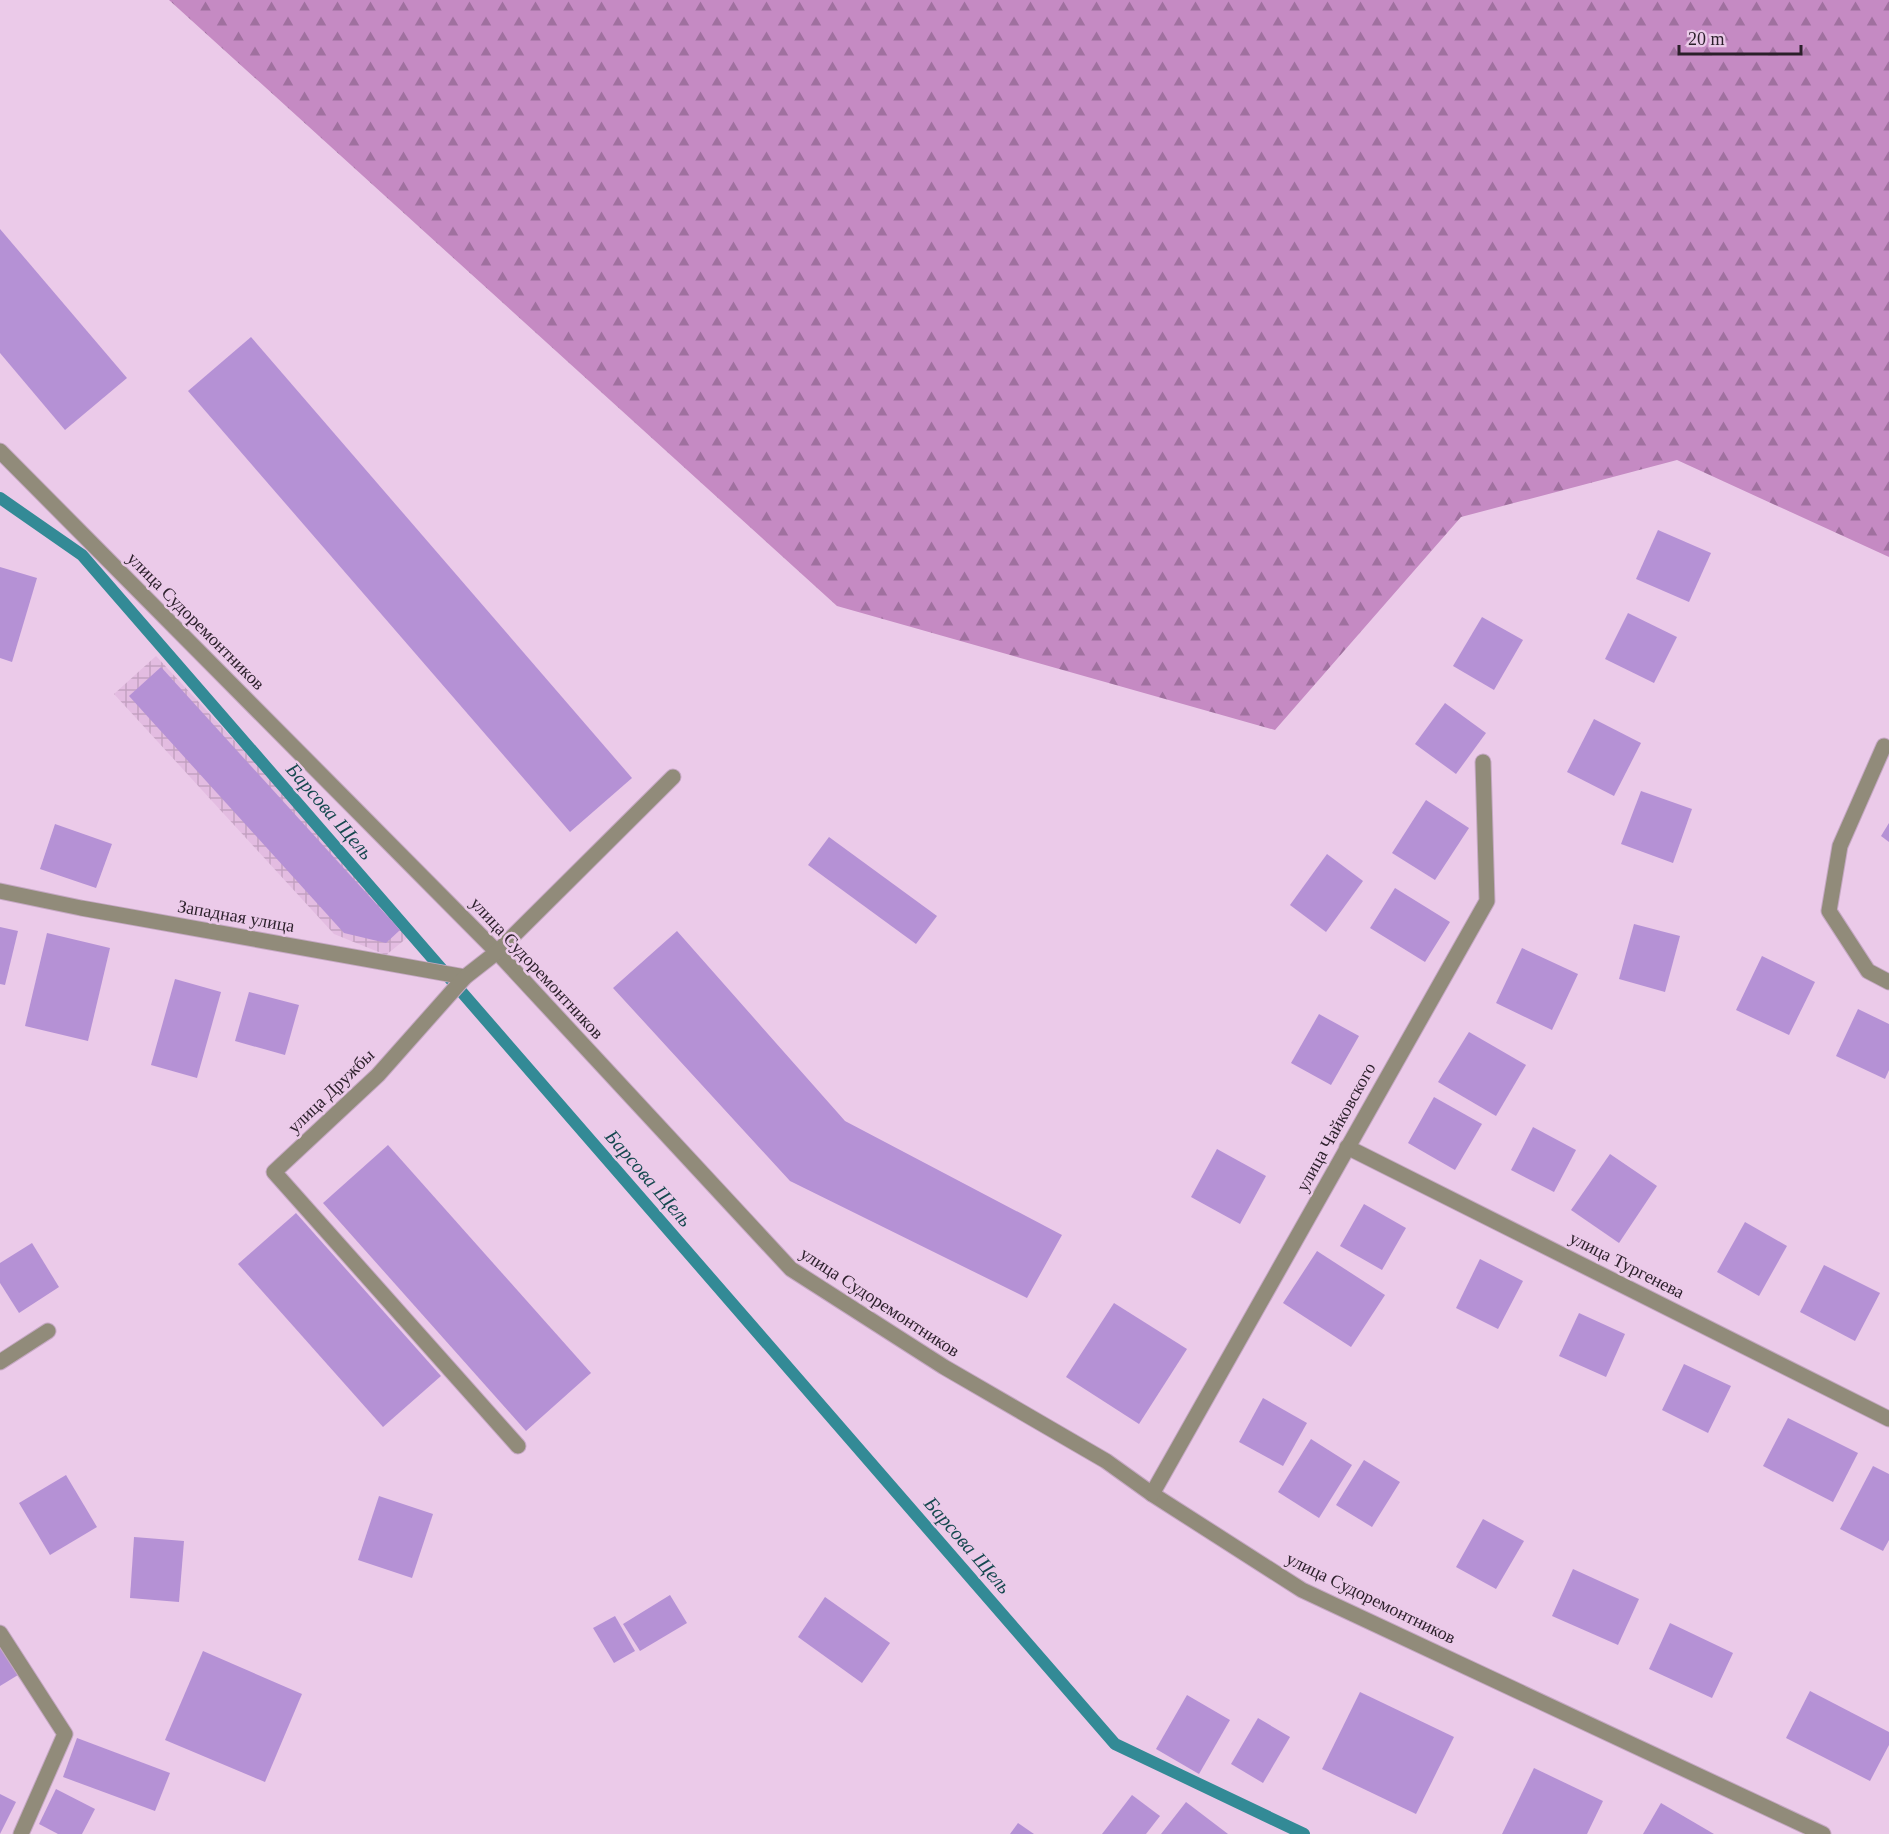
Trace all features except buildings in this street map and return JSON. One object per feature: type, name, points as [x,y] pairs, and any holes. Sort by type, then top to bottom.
[{"type":"street","name":"улица Судоремонтников","points":[[0,451],[497,951],[791,1269],[944,1367],[1106,1461],[1152,1494],[1302,1590],[1823,1834]]},
{"type":"street","points":[[1884,746],[1840,846],[1829,911],[1868,971],[1889,982]]},
{"type":"street","name":"улица Чайковского","points":[[1152,1494],[1487,902],[1483,762]]},
{"type":"street","name":"улица Дружбы","points":[[518,1446],[274,1172],[378,1075],[465,976],[497,951],[673,777]]},
{"type":"street","name":"Западная улица","points":[[0,891],[81,908],[465,976]]},
{"type":"street","name":"улица Тургенева","points":[[1347,1148],[1889,1419]]},
{"type":"street","points":[[0,1362],[48,1331]]},
{"type":"street","points":[[0,1633],[65,1734],[21,1834]]},
{"type":"shaded area","points":[[156,656],[413,933],[386,955],[334,934],[114,694]]},
{"type":"green space","points":[[169,0],[1889,0],[1889,557],[1677,460],[1461,517],[1275,730],[837,606]]},
{"type":"waterway","name":"Барсова Щель","points":[[0,498],[82,555],[1115,1744],[1304,1834]]}]
